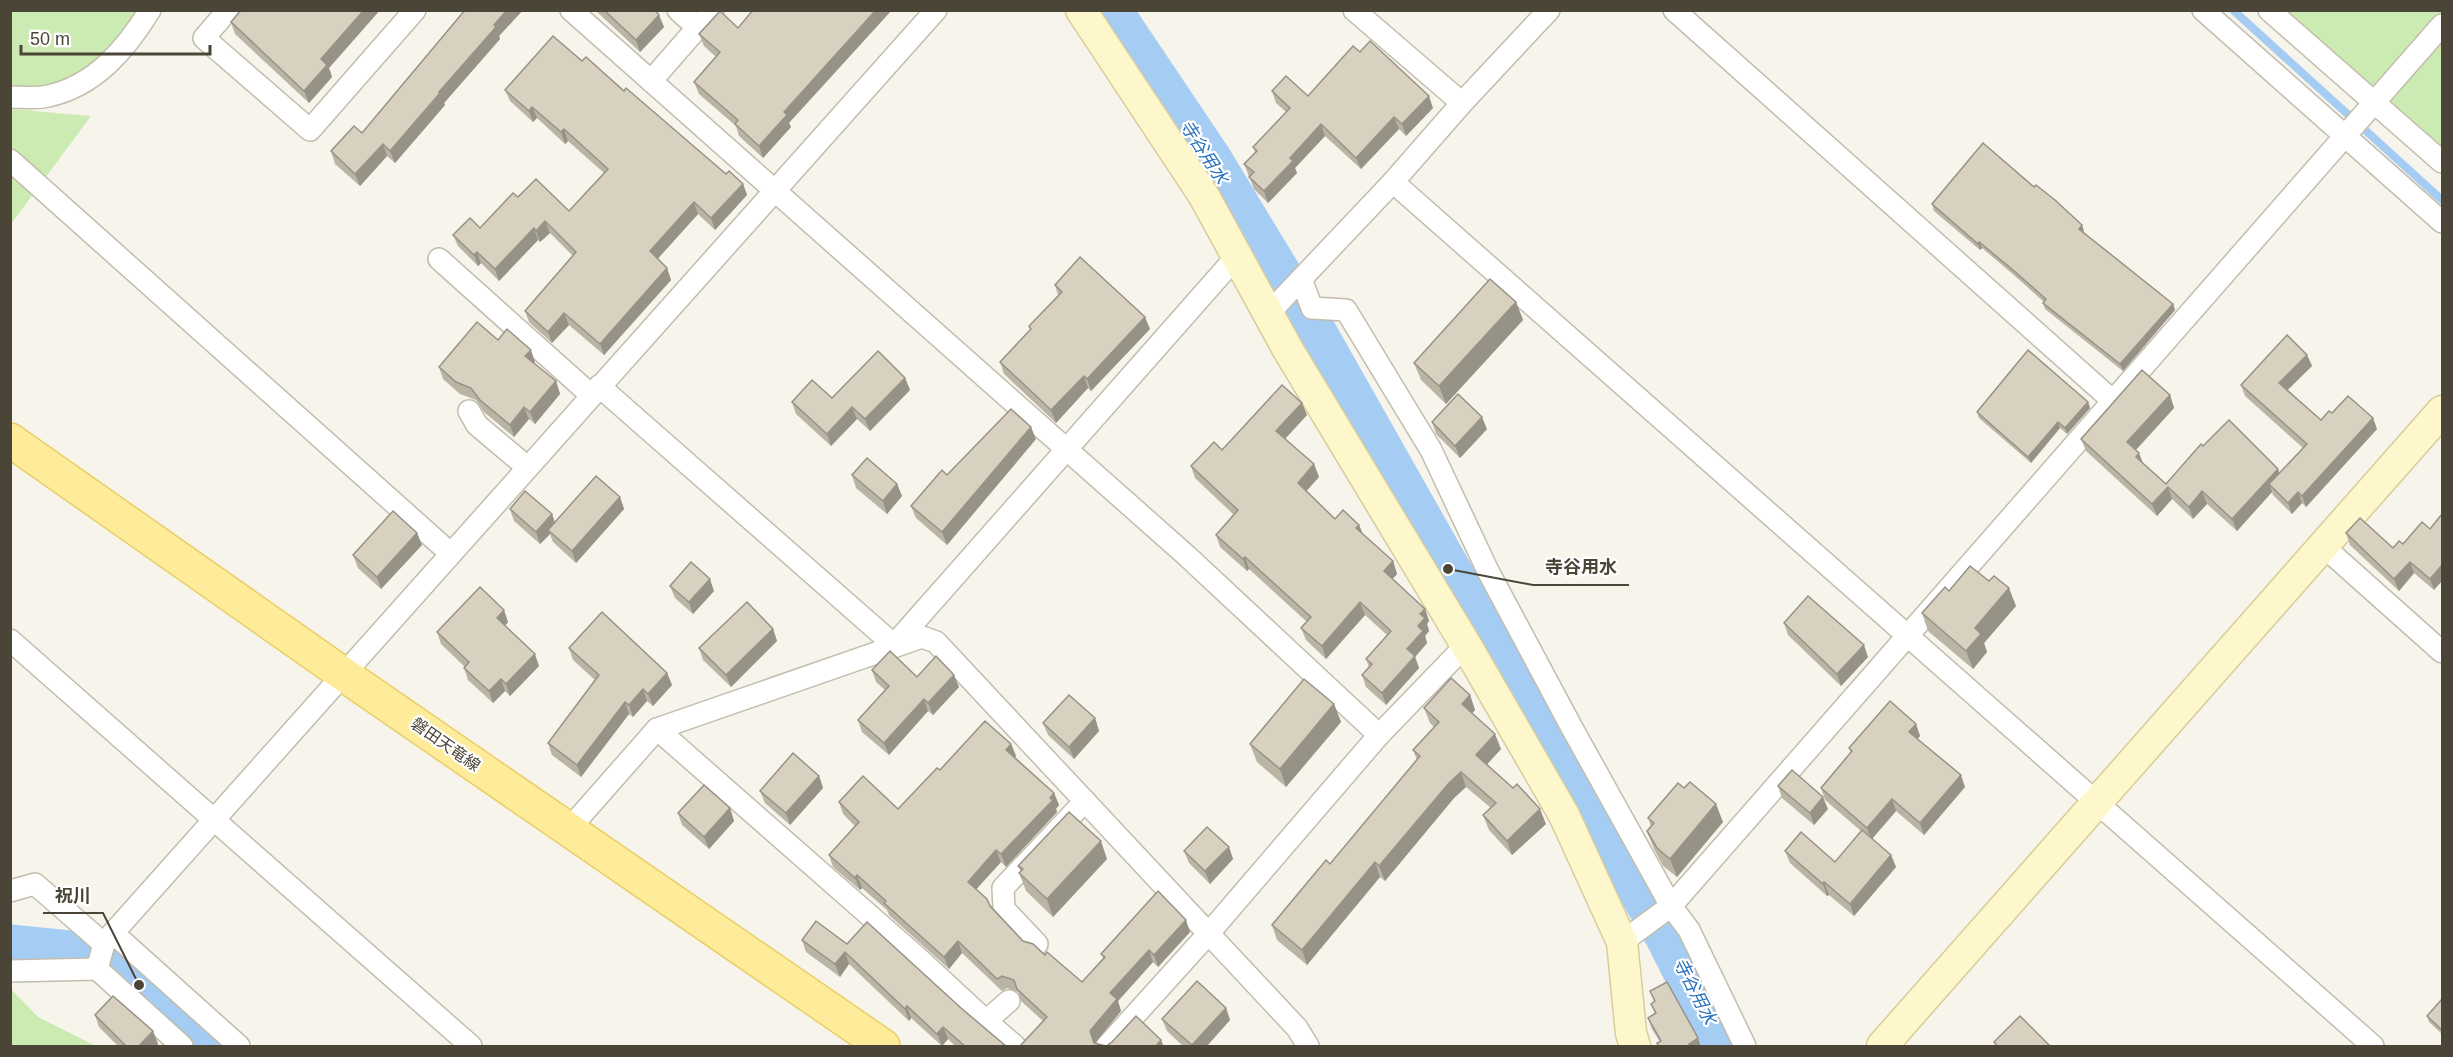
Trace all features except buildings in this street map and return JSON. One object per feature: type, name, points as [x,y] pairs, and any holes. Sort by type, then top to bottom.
[{"type":"main road","name":"磐田天竜線","points":[[10,440],[343,674],[883,1047]]},
{"type":"street","points":[[10,97],[46,97],[77,88],[100,72],[131,40],[150,10]]},
{"type":"street","points":[[228,10],[204,38],[310,130],[415,10]]},
{"type":"street","points":[[571,10],[1195,563],[1379,735]]},
{"type":"street","points":[[678,10],[698,28]]},
{"type":"street","points":[[651,81],[712,10]]},
{"type":"street","points":[[97,968],[107,940],[936,10]]},
{"type":"street","points":[[1081,10],[1204,196],[1287,348],[1466,645],[1576,838],[1622,942],[1631,1033],[1635,1047]]},
{"type":"street","points":[[1354,10],[1462,103]]},
{"type":"street","points":[[1268,314],[1393,182],[1462,103],[1549,10]]},
{"type":"street","points":[[1674,10],[2113,401]]},
{"type":"street","points":[[2203,10],[2348,132],[2442,222]]},
{"type":"street","points":[[2269,10],[2370,107],[2442,162]]},
{"type":"street","points":[[1622,942],[1660,914],[1907,636],[2442,25]]},
{"type":"street","points":[[10,160],[450,553]]},
{"type":"street","points":[[1393,182],[2373,1047]]},
{"type":"street","points":[[894,645],[1237,256]]},
{"type":"street","points":[[439,259],[894,645]]},
{"type":"street","points":[[1300,279],[1312,308],[1346,310],[1431,450],[1488,571],[1572,728],[1660,914],[1689,930],[1745,1047]]},
{"type":"street","points":[[470,411],[477,425],[527,467]]},
{"type":"street","points":[[1882,1047],[2442,411]]},
{"type":"street","points":[[2323,546],[2442,652]]},
{"type":"street","points":[[568,829],[657,729],[922,637],[936,642],[1297,1028],[1308,1047]]},
{"type":"street","points":[[10,640],[471,1047]]},
{"type":"street","points":[[1107,1047],[1209,933],[1379,735],[1466,645]]},
{"type":"street","points":[[657,729],[918,958],[1015,1047]]},
{"type":"street","points":[[1037,944],[1004,909],[1003,888],[1085,801]]},
{"type":"street","points":[[10,891],[35,884],[239,1047]]},
{"type":"street","points":[[10,971],[97,968],[182,1047]]},
{"type":"street","points":[[986,1021],[1009,1001]]},
{"type":"green space","points":[[12,11],[154,11],[131,41],[46,97],[11,93]]},
{"type":"green space","points":[[2269,11],[2442,11],[2442,25],[2374,102]]},
{"type":"green space","points":[[2442,27],[2442,162],[2378,105]]},
{"type":"green space","points":[[11,109],[91,116],[11,224]]},
{"type":"green space","points":[[10,988],[38,1017],[96,1046],[11,1046]]},
{"type":"waterway","name":"寺谷用水","points":[[1109,10],[1209,159],[1314,332],[1448,569],[1667,935],[1723,1046]]},
{"type":"waterway","points":[[2233,10],[2442,200]]},
{"type":"waterway","points":[[10,947],[98,956],[139,985],[208,1046]]},
{"type":"place","name":"寺谷用水","points":[[1448,569]]},
{"type":"place","name":"祝川","points":[[139,985]]}]
